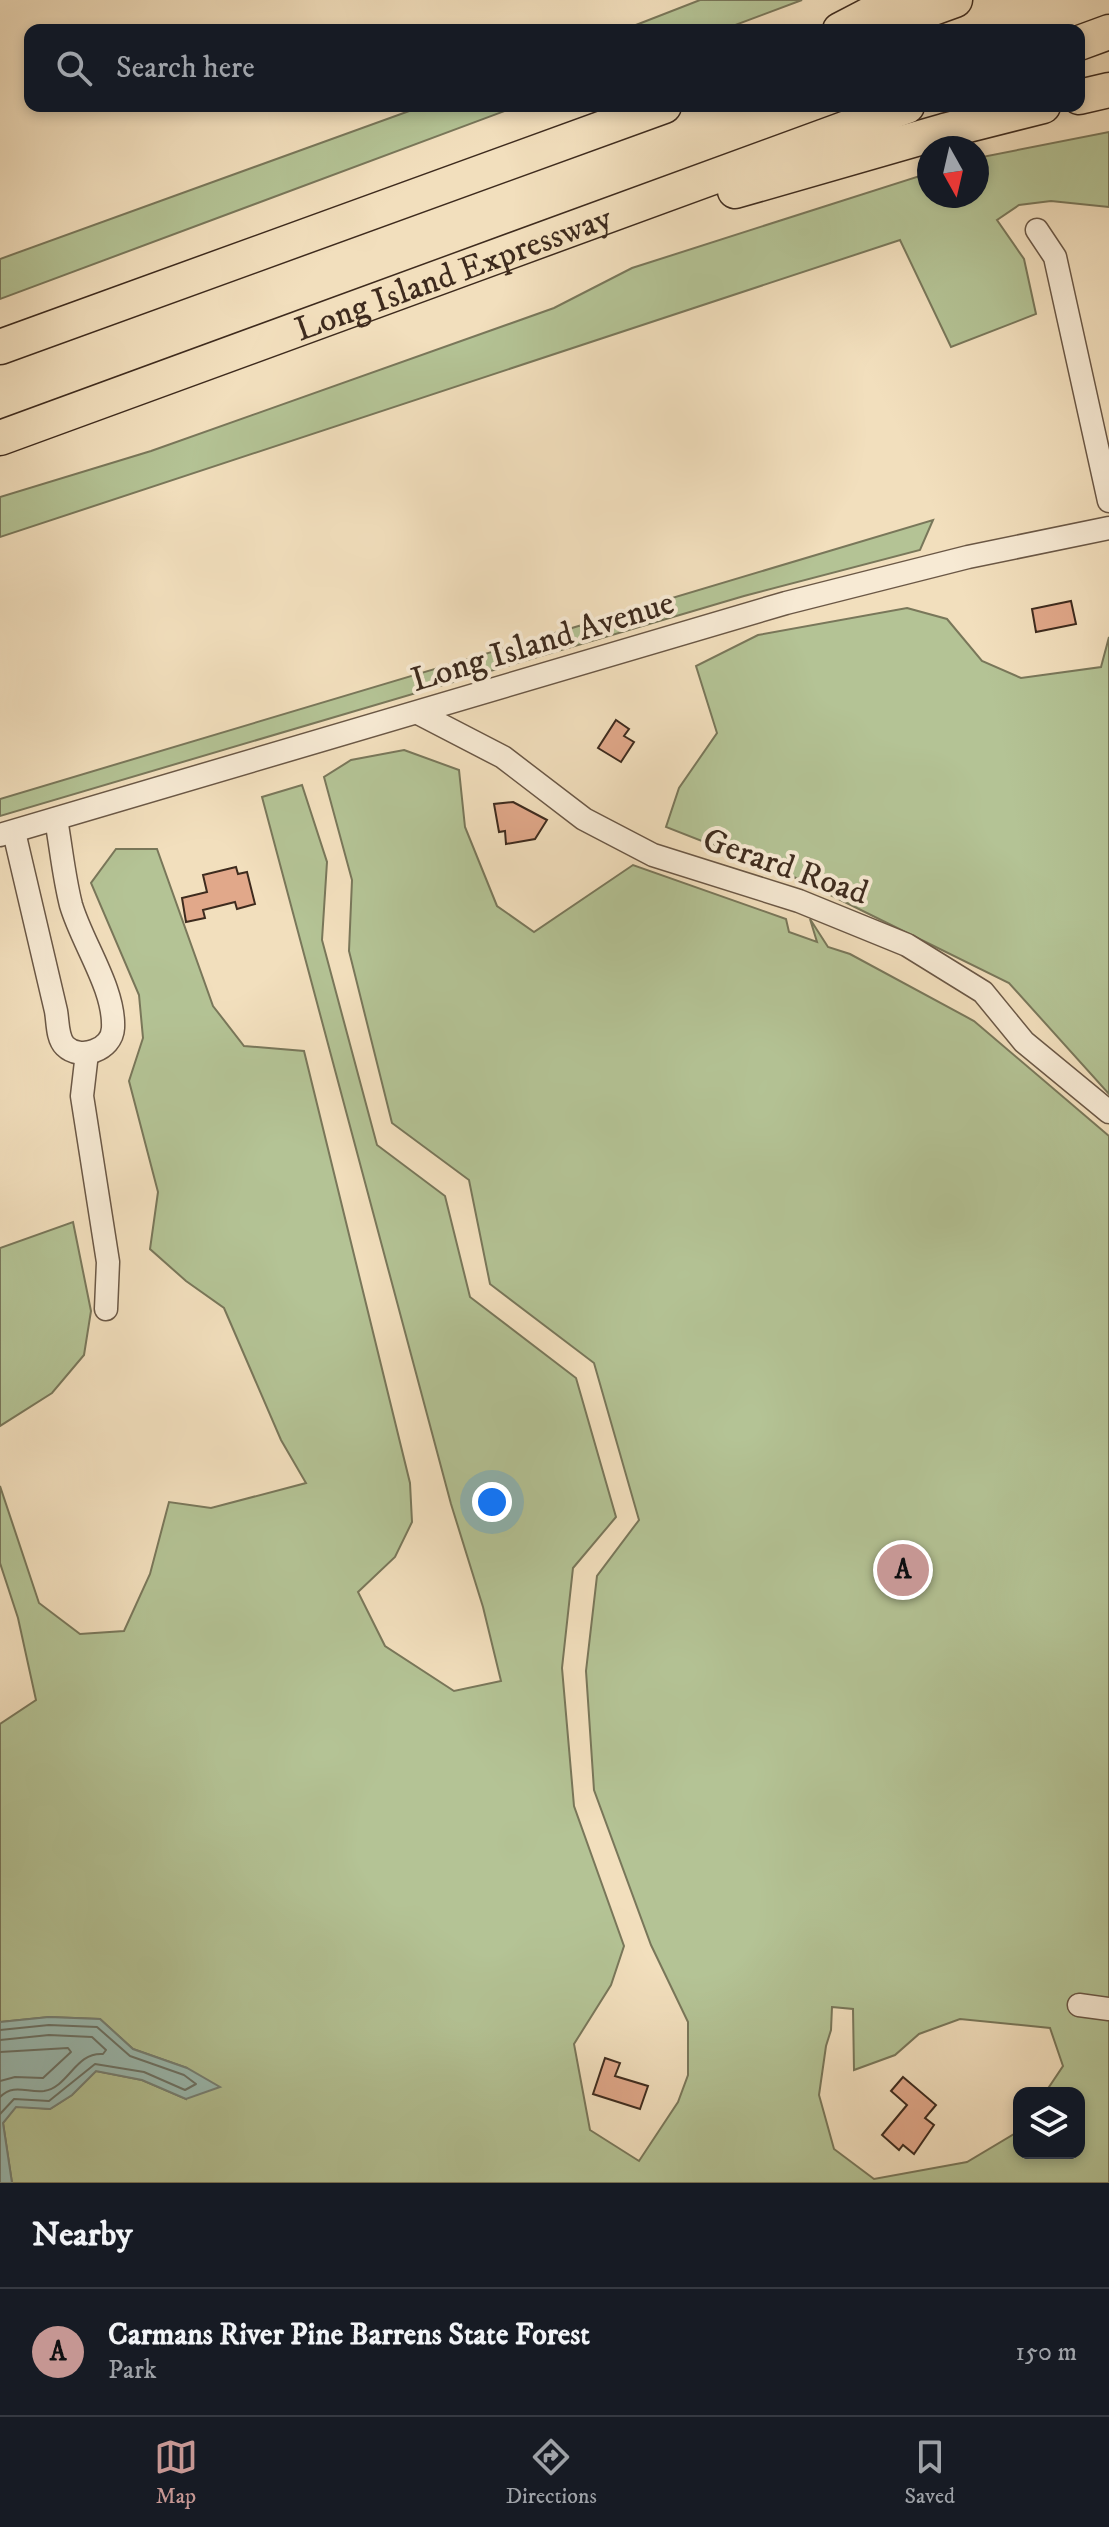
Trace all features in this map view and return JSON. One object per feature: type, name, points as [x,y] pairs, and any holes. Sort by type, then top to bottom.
[{"type":"highway","points":[[852,24],[898,0]]},
{"type":"highway","points":[[889,24],[955,0]]},
{"type":"highway","points":[[1085,41],[1109,32]]},
{"type":"highway","points":[[1085,96],[1109,90]]},
{"type":"highway","points":[[0,347],[647,112]]},
{"type":"highway","name":"Long Island Expressway","points":[[0,438],[891,112]]},
{"type":"highway","points":[[521,247],[677,210],[852,157],[1021,112]]},
{"type":"street","points":[[1037,230],[1055,257],[1109,501]]},
{"type":"street","name":"Long Island Avenue","points":[[7,834],[814,595],[954,560],[1109,528]]},
{"type":"street","name":"Gerard Road","points":[[418,713],[503,757],[584,819],[653,855],[799,901],[907,945],[983,992],[1024,1042],[1109,1112]]},
{"type":"street","points":[[7,834],[56,1011],[60,1038],[65,1046],[74,1051],[87,1053],[106,1044],[114,1026],[106,990],[71,905],[56,819]]},
{"type":"street","points":[[87,1053],[82,1096],[108,1262],[106,1309]]},
{"type":"street","points":[[1079,2005],[1109,2009]]},
{"type":"green space","points":[[700,0],[802,0],[738,24],[638,24]]},
{"type":"green space","points":[[406,112],[502,112],[0,299],[0,259]]},
{"type":"green space","points":[[1109,132],[1109,207],[1051,201],[1019,205],[997,220],[1024,259],[1036,314],[951,347],[900,240],[0,537],[0,497],[151,451],[554,308],[632,268],[917,177],[917,208],[989,208],[989,156]]},
{"type":"green space","points":[[933,520],[920,550],[744,596],[0,816],[0,799]]},
{"type":"green space","points":[[907,608],[947,619],[982,661],[1021,678],[1101,667],[1109,637],[1109,1094],[1009,983],[796,878],[666,827],[679,788],[717,733],[696,666],[758,635]]},
{"type":"green space","points":[[404,750],[459,770],[465,827],[497,906],[534,932],[633,865],[786,919],[789,932],[817,942],[810,919],[828,947],[850,954],[974,1021],[1109,1136],[1109,2183],[12,2183],[3,2123],[16,2106],[50,2109],[72,2095],[96,2071],[142,2080],[186,2099],[187,2068],[133,2049],[100,2019],[49,2017],[0,2022],[0,1724],[36,1700],[18,1618],[0,1563],[0,1486],[39,1603],[80,1634],[124,1631],[150,1574],[169,1502],[211,1508],[306,1483],[281,1440],[224,1308],[186,1281],[150,1249],[158,1192],[129,1081],[143,1038],[139,995],[91,883],[116,849],[157,849],[213,1006],[244,1046],[304,1051],[410,1483],[412,1522],[395,1557],[358,1592],[385,1646],[454,1691],[501,1681],[262,797],[302,785],[327,862],[322,940],[377,1145],[445,1196],[470,1297],[576,1378],[616,1517],[573,1568],[562,1668],[574,1806],[624,1946],[611,1985],[574,2044],[590,2130],[639,2161],[678,2102],[688,2075],[688,2022],[651,1945],[594,1790],[586,1671],[597,1576],[639,1520],[594,1363],[490,1284],[469,1180],[392,1123],[349,951],[352,880],[324,777],[351,760]],"holes":[[[832,2007],[853,2009],[854,2070],[895,2055],[919,2034],[960,2019],[1050,2028],[1063,2066],[1049,2087],[1085,2087],[1085,2159],[1013,2159],[1013,2135],[967,2162],[874,2179],[834,2149],[819,2095]]]},
{"type":"green space","points":[[73,1222],[91,1311],[84,1355],[52,1393],[0,1426],[0,1248]]},
{"type":"water","points":[[49,2017],[100,2019],[133,2049],[187,2068],[220,2087],[186,2099],[142,2080],[96,2071],[72,2095],[50,2109],[16,2107],[3,2123],[12,2183],[0,2183],[0,2022]]},
{"type":"building","points":[[1071,601],[1076,624],[1036,632],[1032,609]]},
{"type":"building","points":[[616,720],[629,729],[624,736],[634,742],[621,762],[598,748]]},
{"type":"building","points":[[513,802],[547,820],[535,839],[506,844],[505,831],[499,832],[494,804]]},
{"type":"building","points":[[236,867],[238,874],[247,872],[255,904],[237,909],[235,902],[203,910],[205,918],[186,922],[182,898],[207,892],[203,875]]},
{"type":"building","points":[[605,2058],[620,2063],[615,2076],[648,2086],[640,2109],[593,2094]]},
{"type":"building","points":[[903,2077],[936,2105],[925,2118],[934,2125],[914,2154],[903,2145],[899,2150],[882,2135],[907,2105],[891,2091]]},
{"type":"place","name":"Carmans River Pine Barrens State Forest","points":[[903,1570]]}]
